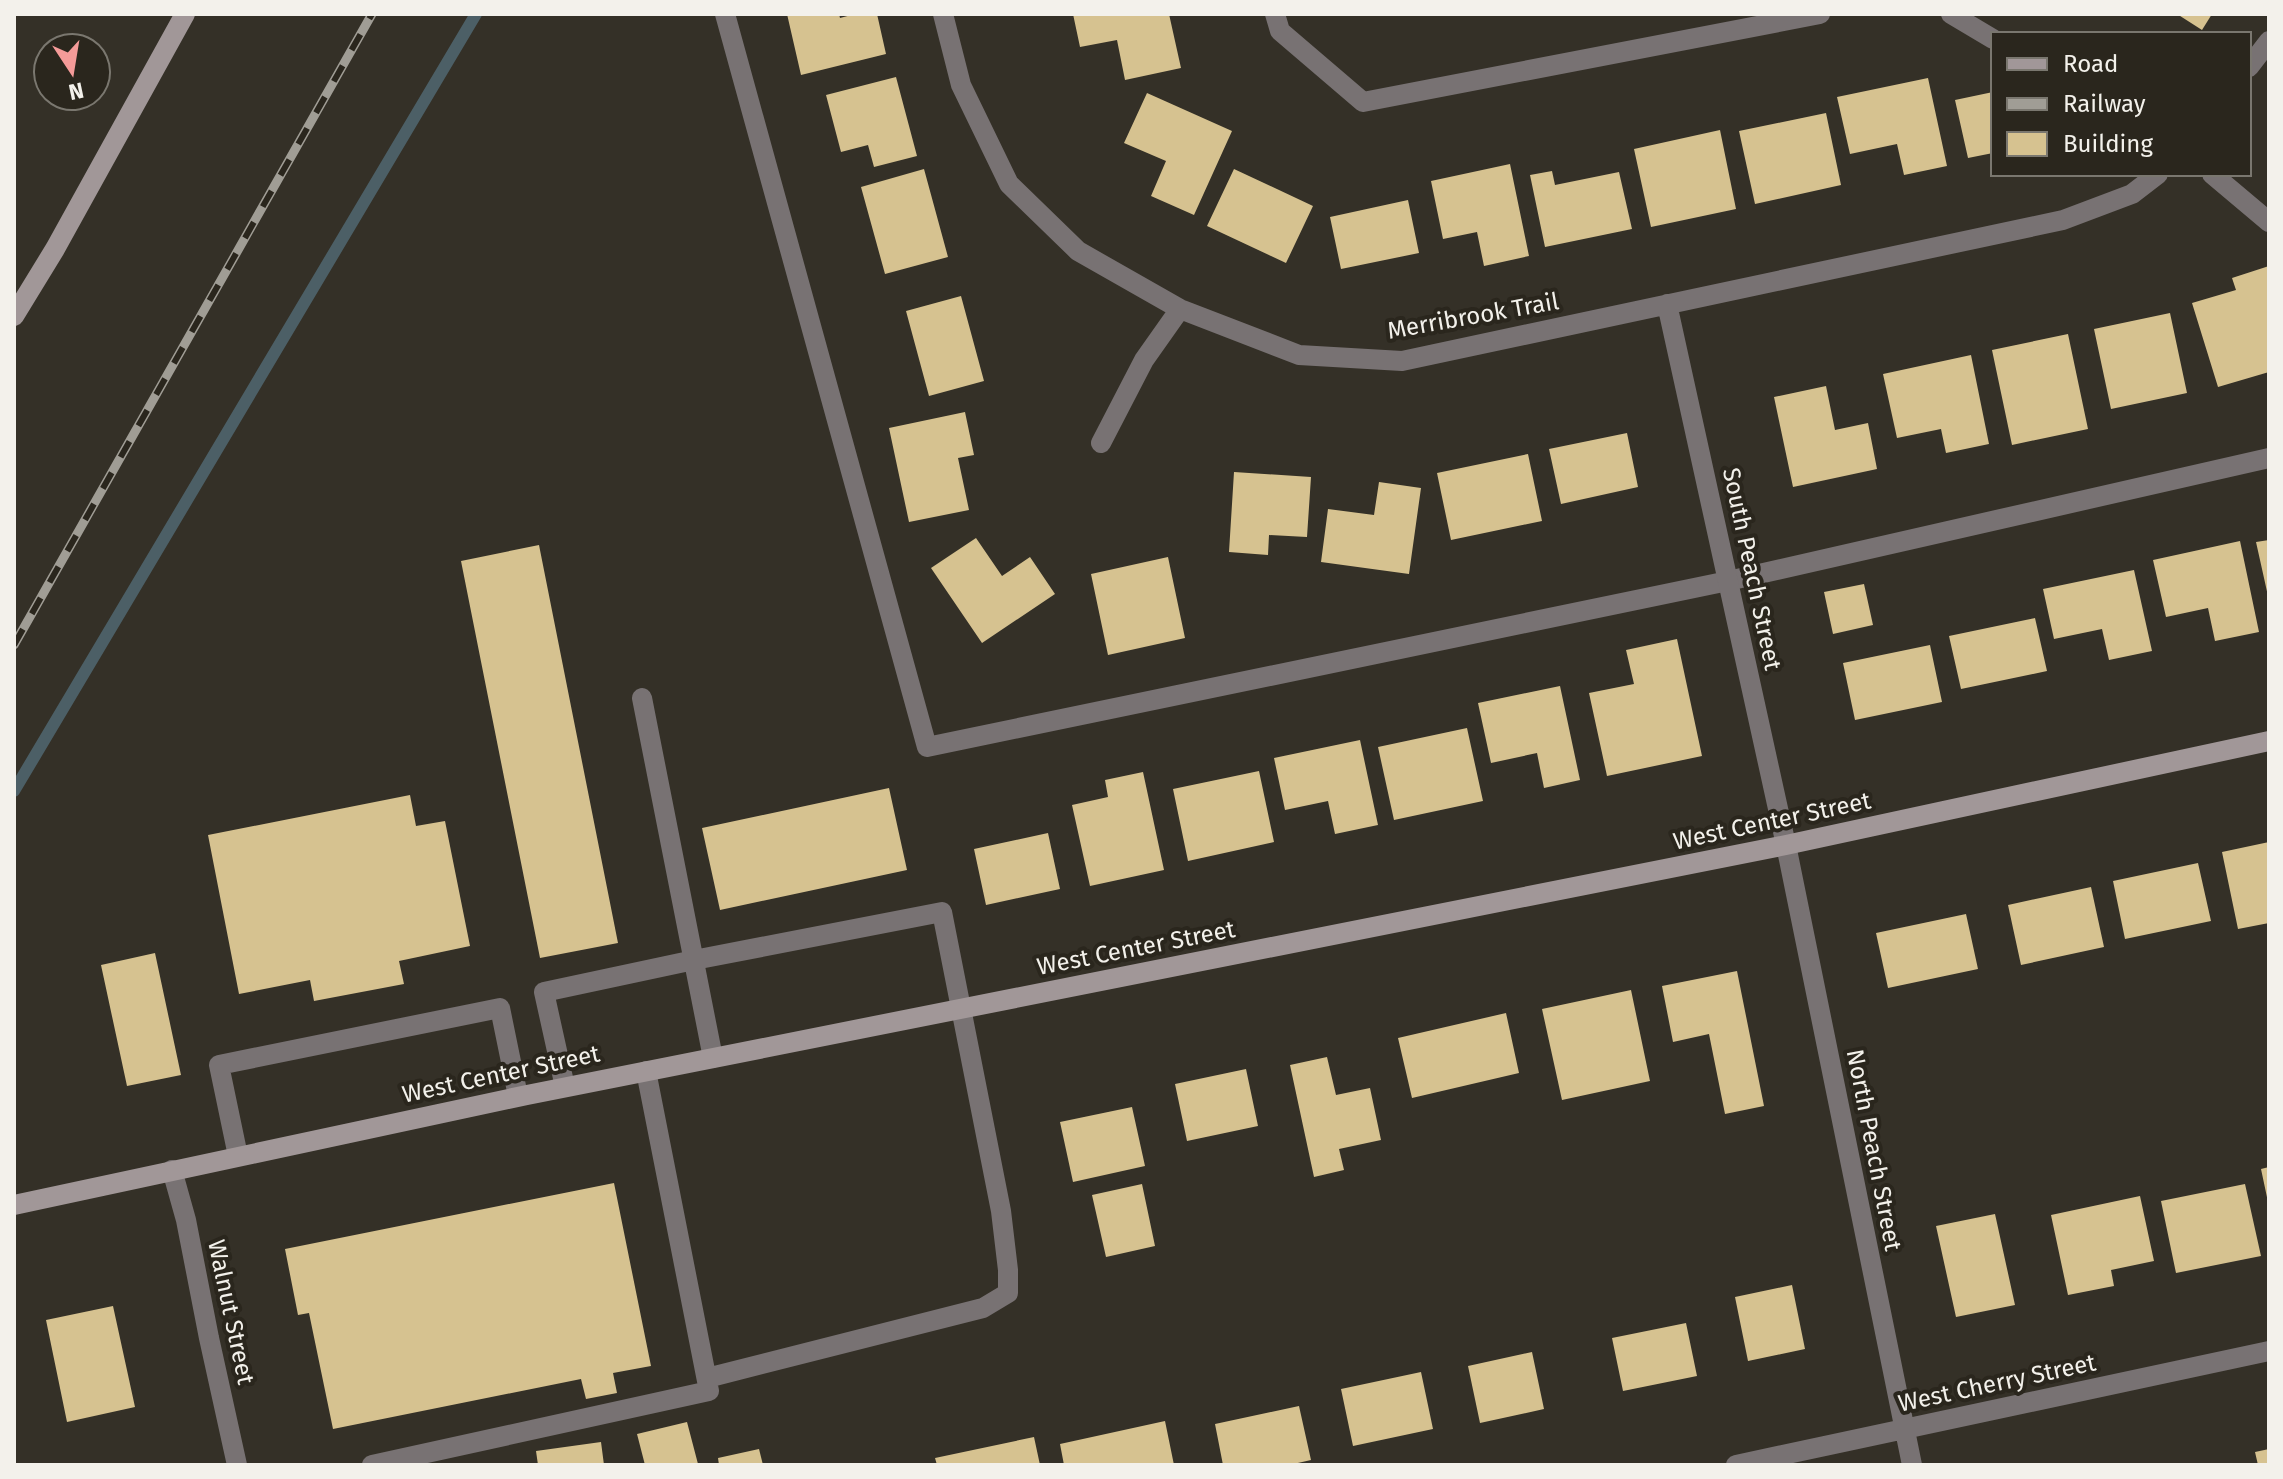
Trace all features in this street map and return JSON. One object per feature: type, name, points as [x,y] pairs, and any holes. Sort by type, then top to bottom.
[{"type":"street","points":[[14,316],[55,249],[185,14]]},
{"type":"street","points":[[725,14],[927,747],[1728,581],[2269,458]]},
{"type":"street","name":"Merribrook Trail","points":[[943,14],[961,85],[1009,184],[1078,251],[1180,309],[1299,355],[1402,361],[2063,220],[2132,194],[2155,176]]},
{"type":"street","points":[[1275,14],[1280,31],[1363,102],[1820,14]]},
{"type":"street","points":[[1951,14],[1991,38]]},
{"type":"street","points":[[2251,64],[2269,41]]},
{"type":"street","points":[[2214,176],[2269,222]]},
{"type":"street","name":"South Peach Street","points":[[1667,304],[1786,845]]},
{"type":"street","points":[[1101,443],[1144,360],[1180,309]]},
{"type":"street","points":[[642,698],[713,1058]]},
{"type":"street","name":"West Center Street","points":[[14,1205],[518,1096],[1786,845],[2269,741]]},
{"type":"street","name":"North Peach Street","points":[[1786,845],[1912,1465]]},
{"type":"street","points":[[565,1087],[544,992],[942,912],[1001,1211],[1008,1293],[983,1308],[707,1378]]},
{"type":"street","points":[[238,1156],[219,1065],[500,1008],[518,1096]]},
{"type":"street","points":[[372,1465],[709,1391],[646,1071]]},
{"type":"street","name":"Walnut Street","points":[[172,1170],[186,1220],[237,1465]]},
{"type":"street","name":"West Cherry Street","points":[[1736,1465],[2269,1351]]},
{"type":"building","points":[[787,14],[839,14],[840,18],[877,14],[886,54],[801,75]]},
{"type":"building","points":[[1073,14],[1169,14],[1181,68],[1125,80],[1117,40],[1080,47]]},
{"type":"building","points":[[2177,14],[2212,14],[2202,30]]},
{"type":"building","points":[[896,77],[917,156],[874,167],[868,145],[841,152],[826,95]]},
{"type":"building","points":[[1928,78],[1947,166],[1904,175],[1897,144],[1850,154],[1837,97]]},
{"type":"building","points":[[1991,92],[1991,153],[1968,158],[1955,100]]},
{"type":"building","points":[[1147,93],[1232,131],[1194,215],[1151,196],[1166,161],[1124,143]]},
{"type":"building","points":[[1826,113],[1841,185],[1755,204],[1739,131]]},
{"type":"building","points":[[1720,130],[1736,209],[1651,227],[1634,149]]},
{"type":"building","points":[[1510,164],[1529,256],[1484,266],[1477,232],[1443,239],[1431,181]]},
{"type":"building","points":[[924,169],[948,257],[885,274],[861,187]]},
{"type":"building","points":[[1234,169],[1313,206],[1286,263],[1207,226]]},
{"type":"building","points":[[1552,171],[1555,185],[1619,172],[1632,229],[1545,247],[1530,175]]},
{"type":"building","points":[[1408,200],[1419,253],[1341,269],[1330,217]]},
{"type":"building","points":[[2269,266],[2269,372],[2218,387],[2192,303],[2236,290],[2232,278]]},
{"type":"building","points":[[961,296],[984,381],[929,396],[906,311]]},
{"type":"building","points":[[2170,313],[2187,393],[2111,409],[2094,329]]},
{"type":"building","points":[[2068,334],[2088,429],[2012,445],[1992,350]]},
{"type":"building","points":[[1971,355],[1989,444],[1946,453],[1941,429],[1897,438],[1883,374]]},
{"type":"building","points":[[1826,386],[1835,430],[1868,423],[1877,469],[1793,487],[1774,397]]},
{"type":"building","points":[[965,412],[974,455],[958,458],[969,510],[909,522],[889,428]]},
{"type":"building","points":[[1627,433],[1638,487],[1561,504],[1549,449]]},
{"type":"building","points":[[1528,454],[1542,521],[1451,540],[1437,473]]},
{"type":"building","points":[[1234,472],[1311,477],[1307,537],[1269,535],[1268,555],[1229,552]]},
{"type":"building","points":[[1379,482],[1421,488],[1409,574],[1321,562],[1328,509],[1374,515]]},
{"type":"building","points":[[976,538],[1002,576],[1030,557],[1055,594],[982,643],[931,568]]},
{"type":"building","points":[[2269,540],[2269,596],[2268,596],[2256,542]]},
{"type":"building","points":[[2240,541],[2259,632],[2215,641],[2208,608],[2166,617],[2153,560]]},
{"type":"building","points":[[539,545],[618,943],[540,958],[461,561]]},
{"type":"building","points":[[1168,557],[1185,638],[1108,655],[1091,574]]},
{"type":"building","points":[[2134,570],[2152,651],[2109,660],[2102,629],[2054,639],[2043,589]]},
{"type":"building","points":[[1864,584],[1873,625],[1833,634],[1824,592]]},
{"type":"building","points":[[2035,618],[2047,671],[1961,689],[1949,636]]},
{"type":"building","points":[[1677,639],[1702,756],[1607,776],[1589,693],[1634,684],[1626,650]]},
{"type":"building","points":[[1930,645],[1942,702],[1855,720],[1843,663]]},
{"type":"building","points":[[1560,686],[1580,780],[1544,788],[1537,753],[1491,763],[1478,703]]},
{"type":"building","points":[[1467,728],[1483,801],[1394,820],[1378,747]]},
{"type":"building","points":[[1360,740],[1378,825],[1335,834],[1328,801],[1285,810],[1274,758]]},
{"type":"building","points":[[1259,771],[1274,842],[1188,861],[1173,789]]},
{"type":"building","points":[[1143,772],[1164,870],[1090,886],[1072,805],[1108,797],[1105,780]]},
{"type":"building","points":[[889,788],[907,870],[720,910],[702,828]]},
{"type":"building","points":[[410,795],[416,826],[445,821],[470,946],[399,961],[404,984],[314,1001],[310,980],[239,994],[208,835]]},
{"type":"building","points":[[1048,833],[1060,889],[986,905],[974,849]]},
{"type":"building","points":[[2269,842],[2269,923],[2238,929],[2222,852]]},
{"type":"building","points":[[2198,863],[2211,921],[2125,939],[2113,881]]},
{"type":"building","points":[[2091,887],[2104,947],[2021,965],[2008,905]]},
{"type":"building","points":[[1966,914],[1978,969],[1888,988],[1876,933]]},
{"type":"building","points":[[155,953],[181,1075],[127,1086],[101,965]]},
{"type":"building","points":[[1737,971],[1764,1106],[1725,1114],[1709,1034],[1673,1042],[1662,986]]},
{"type":"building","points":[[1631,990],[1650,1081],[1562,1100],[1542,1009]]},
{"type":"building","points":[[1506,1013],[1519,1073],[1412,1098],[1398,1038]]},
{"type":"building","points":[[1327,1057],[1336,1095],[1370,1088],[1381,1140],[1339,1149],[1344,1170],[1314,1177],[1290,1065]]},
{"type":"building","points":[[1246,1069],[1258,1126],[1187,1141],[1175,1084]]},
{"type":"building","points":[[1132,1107],[1145,1166],[1073,1182],[1060,1122]]},
{"type":"building","points":[[2269,1167],[2269,1202],[2268,1202],[2261,1169]]},
{"type":"building","points":[[614,1183],[651,1366],[613,1373],[617,1393],[586,1399],[581,1379],[333,1429],[309,1313],[298,1315],[285,1249]]},
{"type":"building","points":[[1142,1184],[1155,1246],[1106,1257],[1092,1195]]},
{"type":"building","points":[[2245,1184],[2261,1256],[2176,1273],[2161,1201]]},
{"type":"building","points":[[2140,1196],[2154,1261],[2111,1270],[2114,1286],[2068,1295],[2051,1215]]},
{"type":"building","points":[[1995,1214],[2015,1305],[1956,1317],[1936,1226]]},
{"type":"building","points":[[1792,1285],[1805,1349],[1748,1361],[1735,1297]]},
{"type":"building","points":[[113,1306],[135,1407],[67,1422],[46,1320]]},
{"type":"building","points":[[1686,1323],[1697,1376],[1623,1391],[1612,1338]]},
{"type":"building","points":[[1532,1352],[1544,1409],[1480,1423],[1468,1366]]},
{"type":"building","points":[[1421,1372],[1433,1429],[1353,1446],[1341,1389]]},
{"type":"building","points":[[1299,1406],[1311,1460],[1289,1465],[1223,1465],[1215,1424]]},
{"type":"building","points":[[1165,1421],[1174,1465],[1064,1465],[1060,1444]]},
{"type":"building","points":[[687,1422],[698,1464],[645,1465],[637,1434]]},
{"type":"building","points":[[1034,1437],[1040,1465],[937,1465],[935,1458]]},
{"type":"building","points":[[601,1442],[604,1465],[538,1465],[536,1451]]},
{"type":"building","points":[[759,1449],[763,1465],[719,1465],[718,1458]]},
{"type":"building","points":[[2269,1449],[2269,1465],[2258,1465],[2255,1452]]},
{"type":"waterway","points":[[14,791],[476,14]]},
{"type":"railway","points":[[14,645],[372,14]]}]
